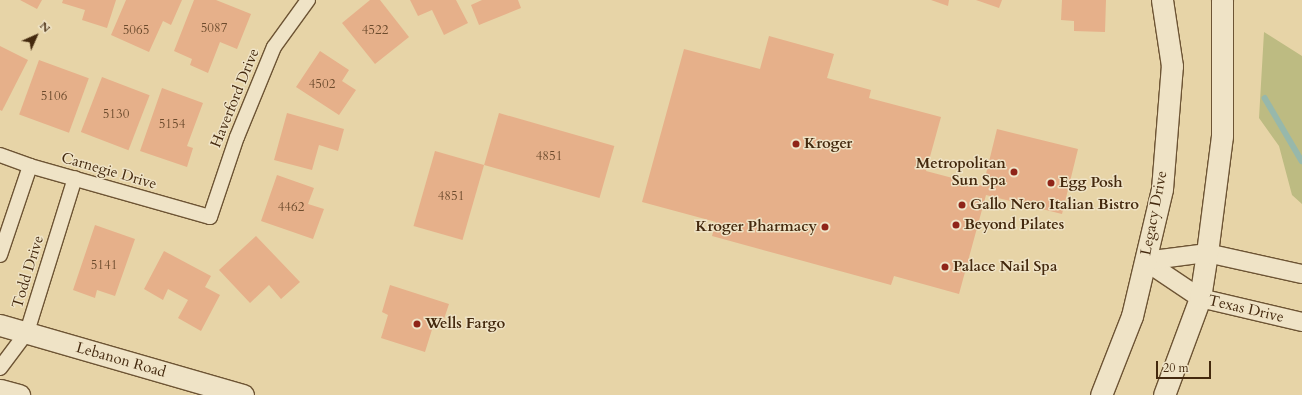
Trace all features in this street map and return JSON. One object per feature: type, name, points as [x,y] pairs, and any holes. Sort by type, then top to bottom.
[{"type":"main road","name":"Legacy Drive","points":[[1101,395],[1132,316],[1162,189],[1172,66],[1162,0]]},
{"type":"main road","points":[[1164,395],[1200,298],[1207,253],[1222,136],[1222,0]]},
{"type":"main road","name":"Lebanon Road","points":[[0,325],[243,395]]},
{"type":"main road","points":[[0,390],[19,395]]},
{"type":"street","name":"Haverford Drive","points":[[210,217],[237,137],[274,47],[300,2]]},
{"type":"street","name":"Carnegie Drive","points":[[0,155],[30,166],[210,217]]},
{"type":"street","name":"Todd Drive","points":[[0,255],[30,166]]},
{"type":"street","name":"Todd Drive","points":[[0,368],[27,332],[75,178]]},
{"type":"street","points":[[1145,261],[1207,253],[1302,274]]},
{"type":"street","name":"Texas Drive","points":[[1145,261],[1200,298],[1302,322]]},
{"type":"shaded area","points":[[1264,32],[1302,56],[1302,204],[1292,195],[1279,146],[1259,118]]},
{"type":"building","points":[[20,0],[42,0],[37,9]]},
{"type":"building","points":[[63,0],[116,0],[107,28],[82,20],[85,10],[62,3]]},
{"type":"building","points":[[126,0],[182,0],[171,25],[163,21],[149,52],[111,35]]},
{"type":"building","points":[[194,0],[216,0],[251,14],[237,49],[220,42],[208,73],[190,65],[192,59],[174,51]]},
{"type":"building","points":[[370,0],[380,0],[409,37],[375,64],[342,23]]},
{"type":"building","points":[[410,0],[456,0],[468,23],[444,35],[432,10],[418,16]]},
{"type":"building","points":[[482,0],[518,0],[521,8],[479,25],[471,5]]},
{"type":"building","points":[[931,0],[949,0],[948,6]]},
{"type":"building","points":[[976,0],[1002,0],[999,8]]},
{"type":"building","points":[[1062,0],[1106,0],[1105,32],[1074,31],[1074,21],[1061,20]]},
{"type":"building","name":"Kroger","points":[[769,36],[834,54],[827,78],[871,90],[869,98],[941,117],[926,171],[983,186],[997,129],[1078,149],[1062,214],[986,195],[959,294],[894,276],[891,285],[712,236],[716,222],[642,202],[684,49],[760,69]]},
{"type":"building","points":[[0,46],[28,60],[2,111],[0,110]]},
{"type":"building","points":[[320,51],[349,70],[342,81],[356,90],[339,115],[296,87]]},
{"type":"building","points":[[39,60],[89,78],[69,133],[19,115]]},
{"type":"building","points":[[102,77],[150,95],[128,150],[81,132]]},
{"type":"building","points":[[162,88],[203,103],[187,146],[193,148],[187,167],[140,151]]},
{"type":"building","points":[[287,113],[344,129],[338,151],[319,145],[312,170],[274,160]]},
{"type":"building","points":[[499,113],[614,146],[599,198],[484,165]]},
{"type":"building","points":[[435,151],[484,165],[463,240],[414,226]]},
{"type":"building","points":[[277,175],[314,188],[308,204],[324,209],[313,239],[261,221]]},
{"type":"building","points":[[95,225],[135,239],[115,296],[97,290],[95,298],[73,290]]},
{"type":"building","points":[[256,236],[300,282],[281,299],[269,285],[250,303],[219,270]]},
{"type":"building","points":[[164,251],[211,276],[205,287],[220,295],[201,331],[178,318],[188,300],[168,289],[163,300],[144,289]]},
{"type":"building","points":[[390,285],[449,304],[442,325],[434,323],[425,352],[381,338],[388,315],[382,312]]},
{"type":"waterway","points":[[1265,98],[1302,161]]},
{"type":"place","name":"Kroger","points":[[796,144]]},
{"type":"place","name":"Metropolitan Sun Spa","points":[[1014,172]]},
{"type":"place","name":"Egg Posh","points":[[1051,183]]},
{"type":"place","name":"Gallo Nero Italian Bistro","points":[[962,205]]},
{"type":"place","name":"Beyond Pilates","points":[[956,225]]},
{"type":"place","name":"Kroger Pharmacy","points":[[825,227]]},
{"type":"place","name":"Palace Nail Spa","points":[[945,267]]},
{"type":"place","name":"Wells Fargo","points":[[417,324]]}]
